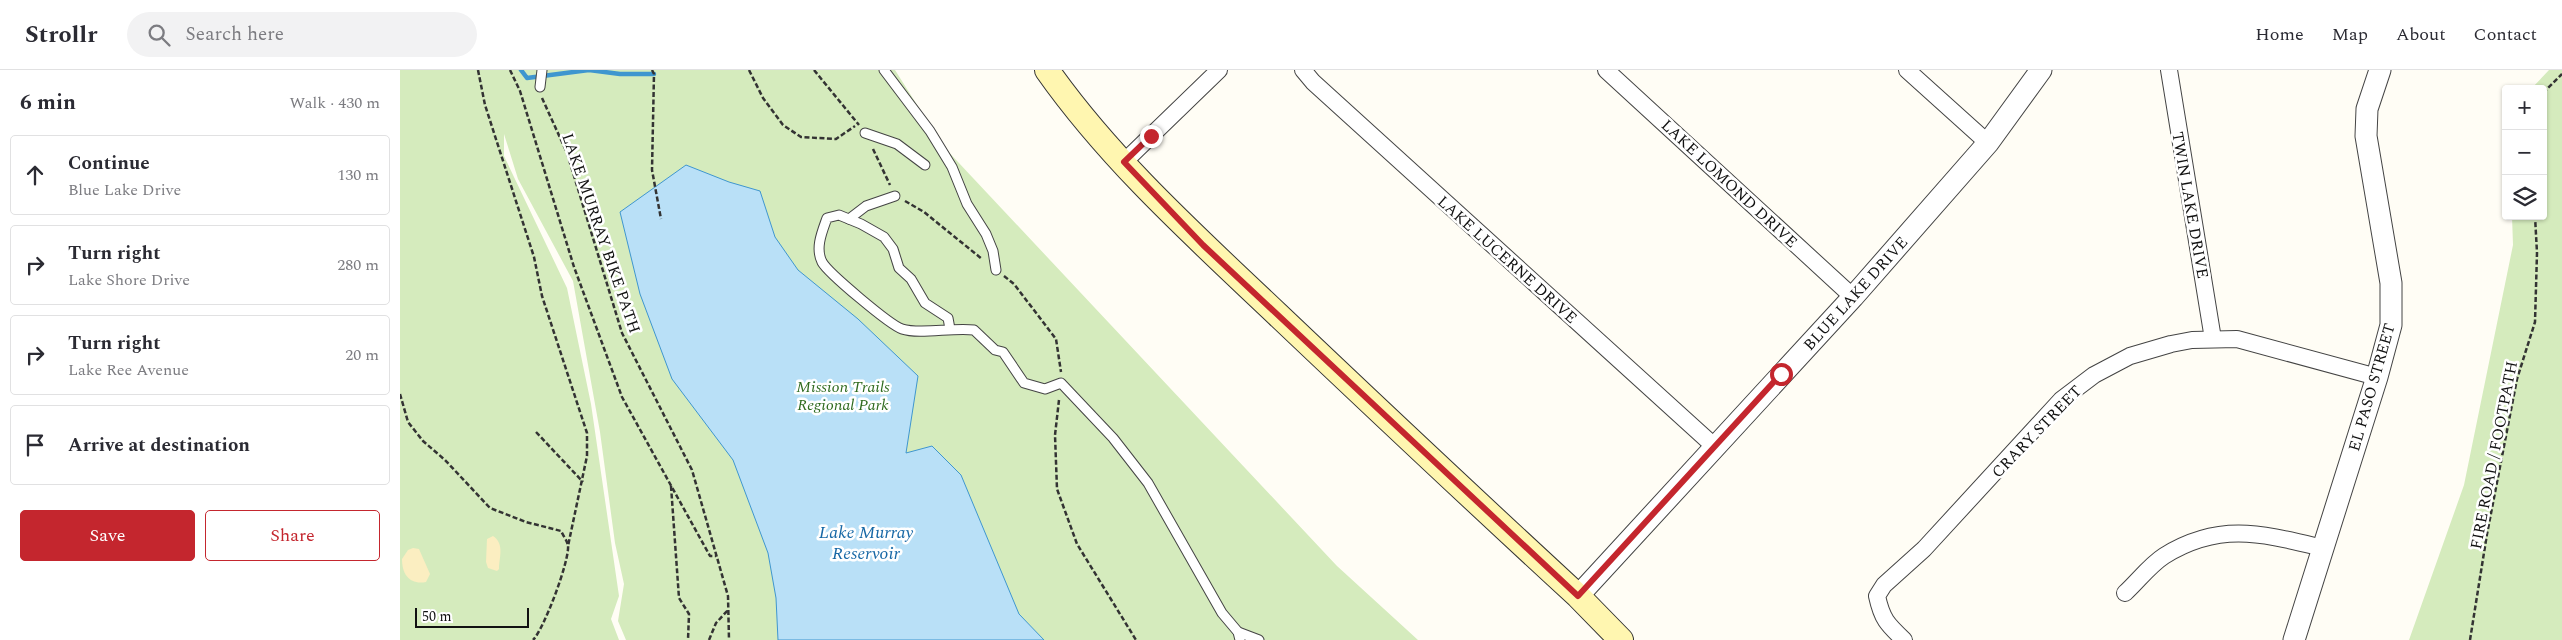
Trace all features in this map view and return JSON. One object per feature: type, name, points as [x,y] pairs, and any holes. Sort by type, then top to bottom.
[{"type":"main road","points":[[1048,70],[1066,97],[1124,162],[1203,245],[1578,596],[1621,640]]},
{"type":"street","points":[[1124,162],[1219,70]]},
{"type":"street","name":"LAKE LUCERNE DRIVE","points":[[1303,70],[1313,82],[1714,446]]},
{"type":"street","name":"LAKE LOMOND DRIVE","points":[[1606,70],[1853,297]]},
{"type":"street","points":[[1907,70],[1988,142]]},
{"type":"street","name":"BLUE LAKE DRIVE","points":[[1578,596],[1853,297],[1988,142],[2041,70]]},
{"type":"street","name":"TWIN LAKE DRIVE","points":[[2168,70],[2213,339]]},
{"type":"street","name":"EL PASO STREET","points":[[2294,640],[2377,377],[2391,325],[2391,283],[2366,136],[2367,109],[2380,70]]},
{"type":"street","name":"CRARY STREET","points":[[1904,640],[1884,621],[1877,596],[1884,585],[1924,549],[2061,400],[2112,364],[2144,351],[2171,344],[2213,339],[2237,339],[2377,377]]},
{"type":"street","points":[[2125,593],[2163,557],[2198,539],[2230,532],[2261,533],[2323,548]]},
{"type":"lane","points":[[540,87],[542,70]]},
{"type":"lane","points":[[884,70],[930,131],[952,167],[967,204],[986,234],[993,251],[996,270]]},
{"type":"lane","points":[[866,133],[897,144],[925,164]]},
{"type":"lane","points":[[849,219],[866,206],[895,196]]},
{"type":"lane","points":[[950,328],[948,318],[925,303],[911,279],[899,268],[893,249],[884,237],[839,215],[827,218],[820,239],[819,251],[822,263],[833,275],[901,329],[950,328],[974,330],[995,350],[1003,352],[1024,383],[1045,389],[1061,383],[1113,438],[1148,483],[1222,613],[1239,636],[1259,640]]},
{"type":"path","points":[[478,70],[485,105],[534,257],[542,296],[587,433],[587,456],[583,482],[558,587],[544,623],[533,640]]},
{"type":"path","points":[[510,70],[520,91],[574,267],[622,397],[710,556],[716,556]]},
{"type":"path","points":[[652,70],[654,74],[652,170],[661,219]]},
{"type":"path","points":[[749,70],[763,98],[783,125],[801,137],[836,139],[859,124]]},
{"type":"path","points":[[2547,89],[2562,74]]},
{"type":"path","name":"LAKE MURRAY BIKE PATH","points":[[540,87],[542,100],[567,153],[622,333],[692,470],[728,596],[729,640]]},
{"type":"path","name":"FIRE ROAD / FOOTPATH","points":[[2470,640],[2487,534],[2515,388],[2535,322],[2537,253],[2535,220]]},
{"type":"path","points":[[400,394],[408,422],[490,508],[534,524],[561,531],[568,546]]},
{"type":"path","points":[[536,432],[583,482]]},
{"type":"path","points":[[671,485],[679,598],[689,614],[688,640]]},
{"type":"path","points":[[708,640],[716,623],[728,610]]},
{"type":"green space","name":"Mission Trails Regional Park","points":[[400,70],[895,70],[943,146],[1337,566],[1418,640],[626,640],[618,621],[624,584],[615,543],[600,432],[573,281],[518,179],[504,134],[504,156],[567,288],[591,404],[619,596],[611,619],[619,640],[400,640]]},
{"type":"green space","points":[[2549,70],[2562,70],[2562,640],[2409,640],[2464,485],[2513,245],[2512,220],[2547,220],[2547,85],[2535,85]]},
{"type":"sand","points":[[493,536],[497,539],[500,547],[499,569],[497,571],[488,568],[486,562],[487,539]]},
{"type":"sand","points":[[413,548],[419,549],[430,574],[426,582],[416,582],[405,574],[402,559],[408,550]]},
{"type":"water","name":"Lake Murray Reservoir","points":[[686,165],[729,182],[760,191],[775,237],[798,270],[858,319],[918,376],[906,453],[932,446],[961,475],[1019,614],[1044,640],[778,640],[776,598],[768,553],[733,460],[672,379],[640,294],[620,212]]},
{"type":"waterway","points":[[521,70],[527,78],[589,70],[620,74],[654,74]]},
{"type":"route","points":[[1151,136],[1124,162],[1203,245],[1578,596],[1781,374]]}]
